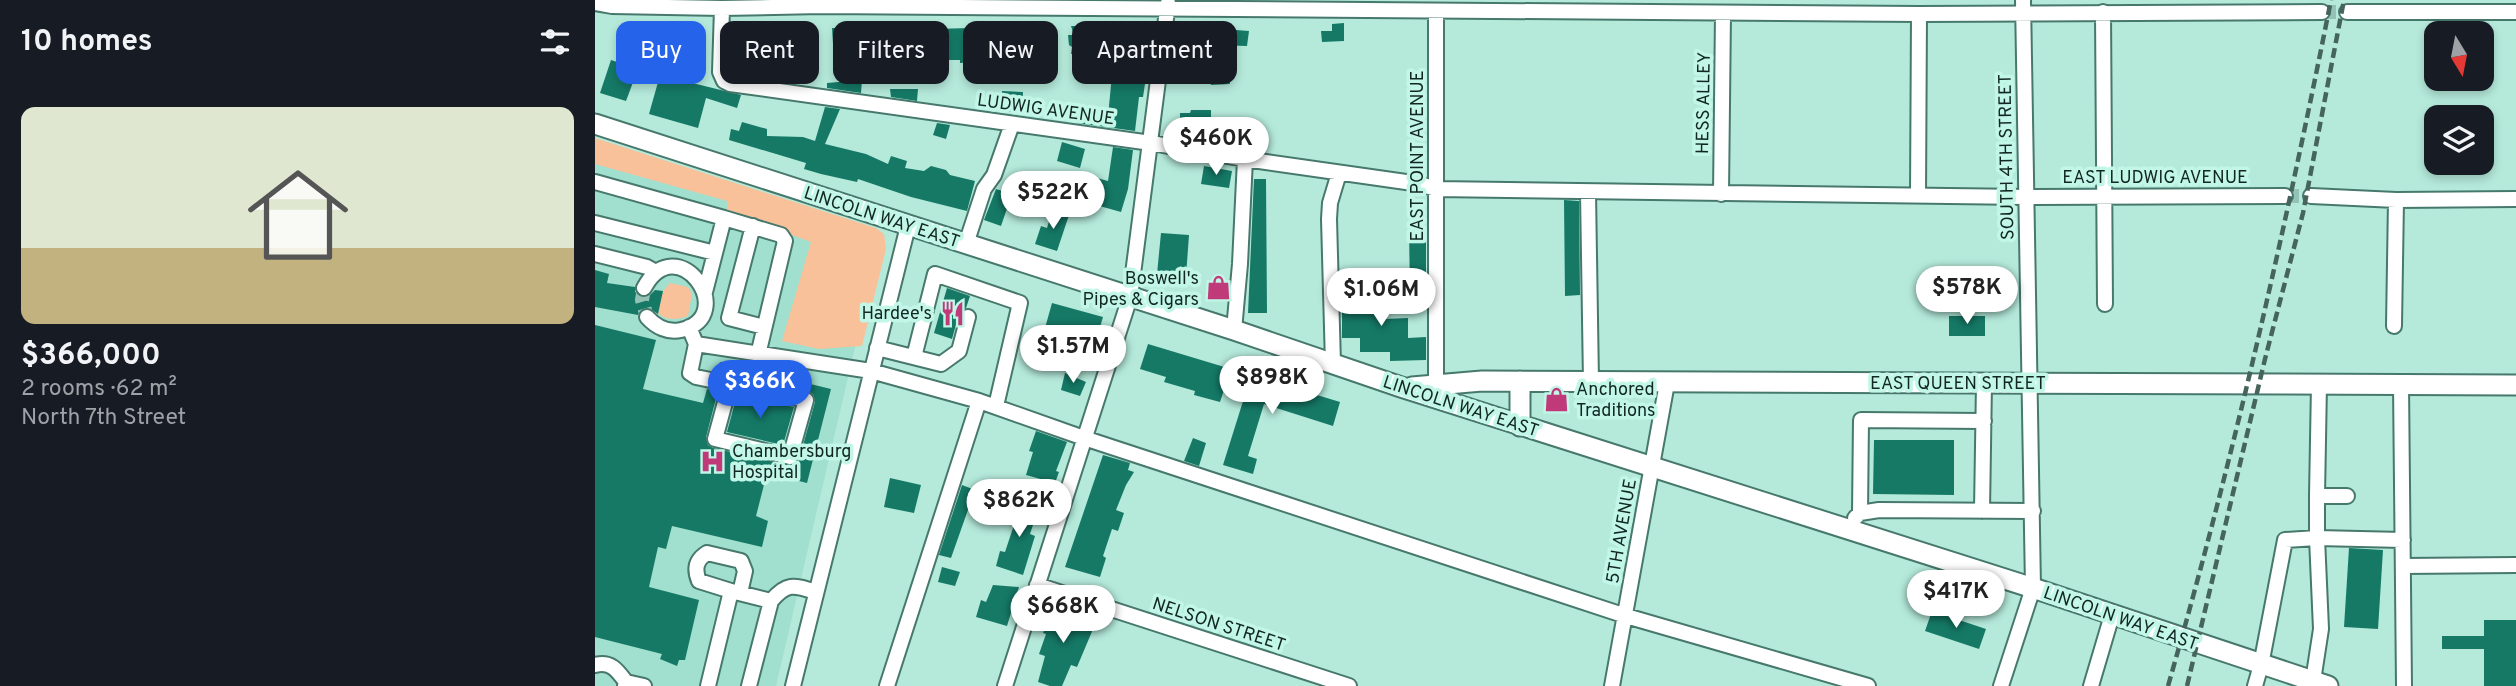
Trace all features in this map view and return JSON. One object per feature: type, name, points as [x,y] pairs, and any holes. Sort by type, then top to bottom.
[{"type":"highway","name":"LINCOLN WAY EAST","points":[[595,124],[1234,330],[1520,426],[2033,588],[2320,684]]},
{"type":"highway","name":"EAST QUEEN STREET","points":[[1401,387],[1482,381],[2516,385]]},
{"type":"highway","points":[[1520,381],[1520,426]]},
{"type":"street","points":[[595,3],[612,6],[722,8],[822,3],[984,3],[1919,14],[2023,6],[2103,12],[2322,12]]},
{"type":"street","points":[[1005,686],[1130,297],[1168,5]]},
{"type":"street","name":"SOUTH 4TH STREET","points":[[2001,686],[2033,588],[2023,6]]},
{"type":"street","points":[[2347,12],[2486,6],[2516,12]]},
{"type":"street","name":"LUDWIG AVENUE","points":[[722,8],[720,72],[724,81],[730,84],[1151,143],[1420,184],[1436,189]]},
{"type":"street","name":"EAST POINT AVENUE","points":[[1436,385],[1436,189],[1444,8]]},
{"type":"street","points":[[2103,12],[2105,304]]},
{"type":"street","name":"HESS ALLEY","points":[[1721,194],[1724,13]]},
{"type":"street","points":[[1918,196],[1919,14]]},
{"type":"street","points":[[966,244],[984,189],[994,175],[1012,124]]},
{"type":"street","points":[[1234,330],[1245,159]]},
{"type":"street","points":[[1333,364],[1329,219],[1330,203],[1339,173]]},
{"type":"street","points":[[595,182],[781,235],[785,241],[758,355]]},
{"type":"street","points":[[1436,189],[2025,197]]},
{"type":"street","points":[[1588,192],[1591,382]]},
{"type":"street","name":"EAST LUDWIG AVENUE","points":[[2025,197],[2285,196]]},
{"type":"street","points":[[2311,196],[2396,200],[2516,199]]},
{"type":"street","points":[[2394,326],[2396,200]]},
{"type":"street","points":[[647,317],[658,327],[679,330],[689,327],[702,312],[724,218]]},
{"type":"street","points":[[595,223],[715,253]]},
{"type":"street","points":[[753,226],[729,318],[764,327]]},
{"type":"street","points":[[793,686],[908,226]]},
{"type":"street","points":[[595,254],[647,267],[656,272]]},
{"type":"street","points":[[644,288],[656,272],[666,268],[686,270],[701,283],[705,292]]},
{"type":"street","points":[[914,357],[935,274],[1020,303],[996,406]]},
{"type":"street","points":[[877,348],[941,364],[959,351],[968,317]]},
{"type":"street","points":[[689,327],[696,344],[690,373],[696,377],[730,384],[806,400],[790,457],[715,439],[730,384]]},
{"type":"street","points":[[696,344],[871,371],[979,401],[1626,616],[1868,686]]},
{"type":"street","name":"5TH AVENUE","points":[[1612,686],[1667,383]]},
{"type":"street","points":[[1982,511],[1984,383]]},
{"type":"street","points":[[2319,384],[2317,538],[2321,629],[2320,684]]},
{"type":"street","points":[[2401,384],[2404,686]]},
{"type":"street","points":[[887,686],[979,401]]},
{"type":"street","points":[[1860,513],[1861,420],[1984,421]]},
{"type":"street","points":[[2317,496],[2347,496]]},
{"type":"street","points":[[1845,529],[1860,513],[1879,510],[2033,511]]},
{"type":"street","points":[[2255,686],[2285,540],[2403,540]]},
{"type":"street","points":[[2403,566],[2516,565]]},
{"type":"street","points":[[749,686],[771,601],[781,590],[794,585],[816,592]]},
{"type":"street","name":"NELSON STREET","points":[[1037,585],[1349,686]]},
{"type":"street","points":[[708,686],[735,592],[771,601]]},
{"type":"street","points":[[2091,686],[2112,615]]},
{"type":"street","points":[[595,664],[612,665],[626,684],[644,686]]},
{"type":"shaded area","points":[[595,138],[876,228],[884,234],[886,249],[862,346],[819,349],[782,341],[811,242],[727,211],[727,201],[595,164]]},
{"type":"shaded area","name":"Chambersburg Hospital","points":[[595,144],[881,236],[776,686],[595,686]]},
{"type":"shaded area","points":[[670,283],[688,287],[692,294],[688,316],[672,319],[658,313],[663,291]]},
{"type":"building","points":[[1344,23],[1344,41],[1322,42],[1321,31],[1332,31],[1332,24]]},
{"type":"building","points":[[963,28],[963,63],[960,63],[960,60],[949,60],[949,29]]},
{"type":"building","points":[[1237,30],[1249,31],[1247,46],[1237,46]]},
{"type":"building","points":[[1068,35],[1072,35],[1072,47],[1069,45]]},
{"type":"building","points":[[611,60],[616,62],[616,84],[632,84],[626,101],[600,93]]},
{"type":"building","points":[[827,83],[862,84],[861,93],[827,88]]},
{"type":"building","points":[[657,84],[696,84],[741,95],[737,108],[706,98],[698,128],[649,114]]},
{"type":"building","points":[[1111,84],[1145,84],[1143,97],[1139,97],[1135,131],[1077,123],[1079,111],[1108,116]]},
{"type":"building","points":[[890,89],[918,89],[917,101],[891,97]]},
{"type":"building","points":[[1002,91],[1023,92],[1022,111],[1003,112]]},
{"type":"building","points":[[825,107],[840,109],[825,144],[866,154],[888,164],[891,156],[907,161],[905,168],[924,171],[931,166],[946,170],[950,175],[975,181],[967,211],[911,197],[858,179],[857,182],[804,169],[806,163],[729,140],[731,129],[739,131],[742,122],[767,129],[767,136],[803,137],[815,141]]},
{"type":"building","points":[[1191,110],[1211,110],[1211,135],[1191,136],[1190,133],[1180,132],[1180,113],[1190,113]]},
{"type":"building","points":[[937,123],[950,125],[946,139],[933,135]]},
{"type":"building","points":[[1062,142],[1085,149],[1080,168],[1057,161]]},
{"type":"building","points":[[1113,147],[1133,150],[1128,189],[1121,212],[1089,203],[1092,192],[1066,186],[1071,171],[1108,181]]},
{"type":"building","points":[[1204,166],[1232,171],[1229,188],[1201,184]]},
{"type":"building","points":[[1254,179],[1266,179],[1267,313],[1248,313]]},
{"type":"building","points":[[996,189],[1012,194],[1001,226],[984,220]]},
{"type":"building","points":[[1564,200],[1579,201],[1580,295],[1565,296]]},
{"type":"building","points":[[1053,209],[1069,215],[1057,251],[1035,244],[1041,226],[1047,228]]},
{"type":"building","points":[[1409,228],[1426,228],[1426,294],[1410,295]]},
{"type":"building","points":[[1161,233],[1189,235],[1186,276],[1157,274]]},
{"type":"building","points":[[595,270],[609,274],[607,283],[635,287],[635,292],[642,297],[648,297],[655,290],[663,291],[658,314],[649,308],[641,310],[638,315],[595,307]]},
{"type":"building","points":[[1362,284],[1384,284],[1384,319],[1408,318],[1408,338],[1426,337],[1426,360],[1390,361],[1390,352],[1360,352],[1360,338],[1342,338],[1342,308],[1362,309]]},
{"type":"building","name":"Hardee's","points":[[947,288],[970,296],[966,308],[959,314],[952,339],[934,333]]},
{"type":"building","points":[[1052,303],[1103,317],[1093,351],[1067,344],[1069,336],[1045,328]]},
{"type":"building","points":[[1949,316],[1985,316],[1985,336],[1949,336]]},
{"type":"building","name":"Chambersburg Hospital","points":[[595,325],[656,340],[643,389],[703,403],[707,389],[718,391],[706,437],[708,445],[713,448],[793,466],[799,460],[815,402],[813,394],[808,391],[717,372],[720,362],[831,389],[807,483],[767,473],[756,516],[768,521],[762,547],[672,526],[666,549],[658,547],[649,587],[699,600],[685,660],[679,660],[677,666],[660,659],[662,654],[595,637]]},
{"type":"building","points":[[1148,344],[1231,369],[1220,402],[1194,395],[1195,391],[1164,382],[1166,377],[1140,369]]},
{"type":"building","points":[[1065,373],[1086,382],[1080,396],[1061,390]]},
{"type":"building","points":[[1258,377],[1340,402],[1333,426],[1264,404],[1248,456],[1257,459],[1253,474],[1223,465],[1249,382],[1256,384]]},
{"type":"building","points":[[737,395],[794,407],[783,445],[727,432]]},
{"type":"building","points":[[1036,431],[1067,442],[1056,471],[1059,472],[1055,483],[1026,475],[1033,452],[1029,451]]},
{"type":"building","points":[[1193,438],[1206,443],[1199,466],[1184,461]]},
{"type":"building","points":[[1874,440],[1954,440],[1954,495],[1873,494]]},
{"type":"building","points":[[1103,455],[1130,463],[1128,470],[1134,472],[1116,510],[1124,513],[1118,531],[1112,529],[1103,556],[1106,558],[1100,577],[1065,567]]},
{"type":"building","points":[[890,478],[921,485],[914,513],[884,507]]},
{"type":"building","points":[[962,485],[975,490],[951,558],[939,555]]},
{"type":"building","points":[[1016,501],[1039,507],[1030,534],[1035,536],[1023,575],[996,566],[1000,551],[1005,552],[1014,525],[1009,523]]},
{"type":"building","points":[[2349,548],[2383,550],[2378,629],[2344,627]]},
{"type":"building","points":[[942,567],[960,572],[955,586],[938,582]]},
{"type":"building","points":[[993,585],[1019,587],[1007,626],[976,617],[981,600],[986,602]]},
{"type":"building","points":[[1058,607],[1096,622],[1077,667],[1071,665],[1062,686],[1050,686],[1038,682],[1045,656],[1039,654],[1046,634],[1043,633],[1052,612]]},
{"type":"building","points":[[1932,611],[1986,629],[1979,649],[1925,631]]},
{"type":"building","points":[[2484,620],[2516,620],[2516,686],[2484,686],[2484,649],[2442,649],[2442,636],[2484,636]]},
{"type":"tunnel","points":[[2322,12],[2347,12]]},
{"type":"tunnel","points":[[2285,196],[2311,196]]},
{"type":"tunnel","points":[[644,288],[642,300],[647,317]]},
{"type":"railway","points":[[2168,686],[2257,345],[2331,0]]},
{"type":"railway","points":[[2187,686],[2265,359],[2303,213],[2344,0]]},
{"type":"place","name":"Boswell's Pipes & Cigars","points":[[1219,288]]},
{"type":"place","name":"Hardee's","points":[[952,313]]},
{"type":"place","name":"Anchored Traditions","points":[[1556,399]]},
{"type":"place","name":"Chambersburg Hospital","points":[[712,461]]}]
